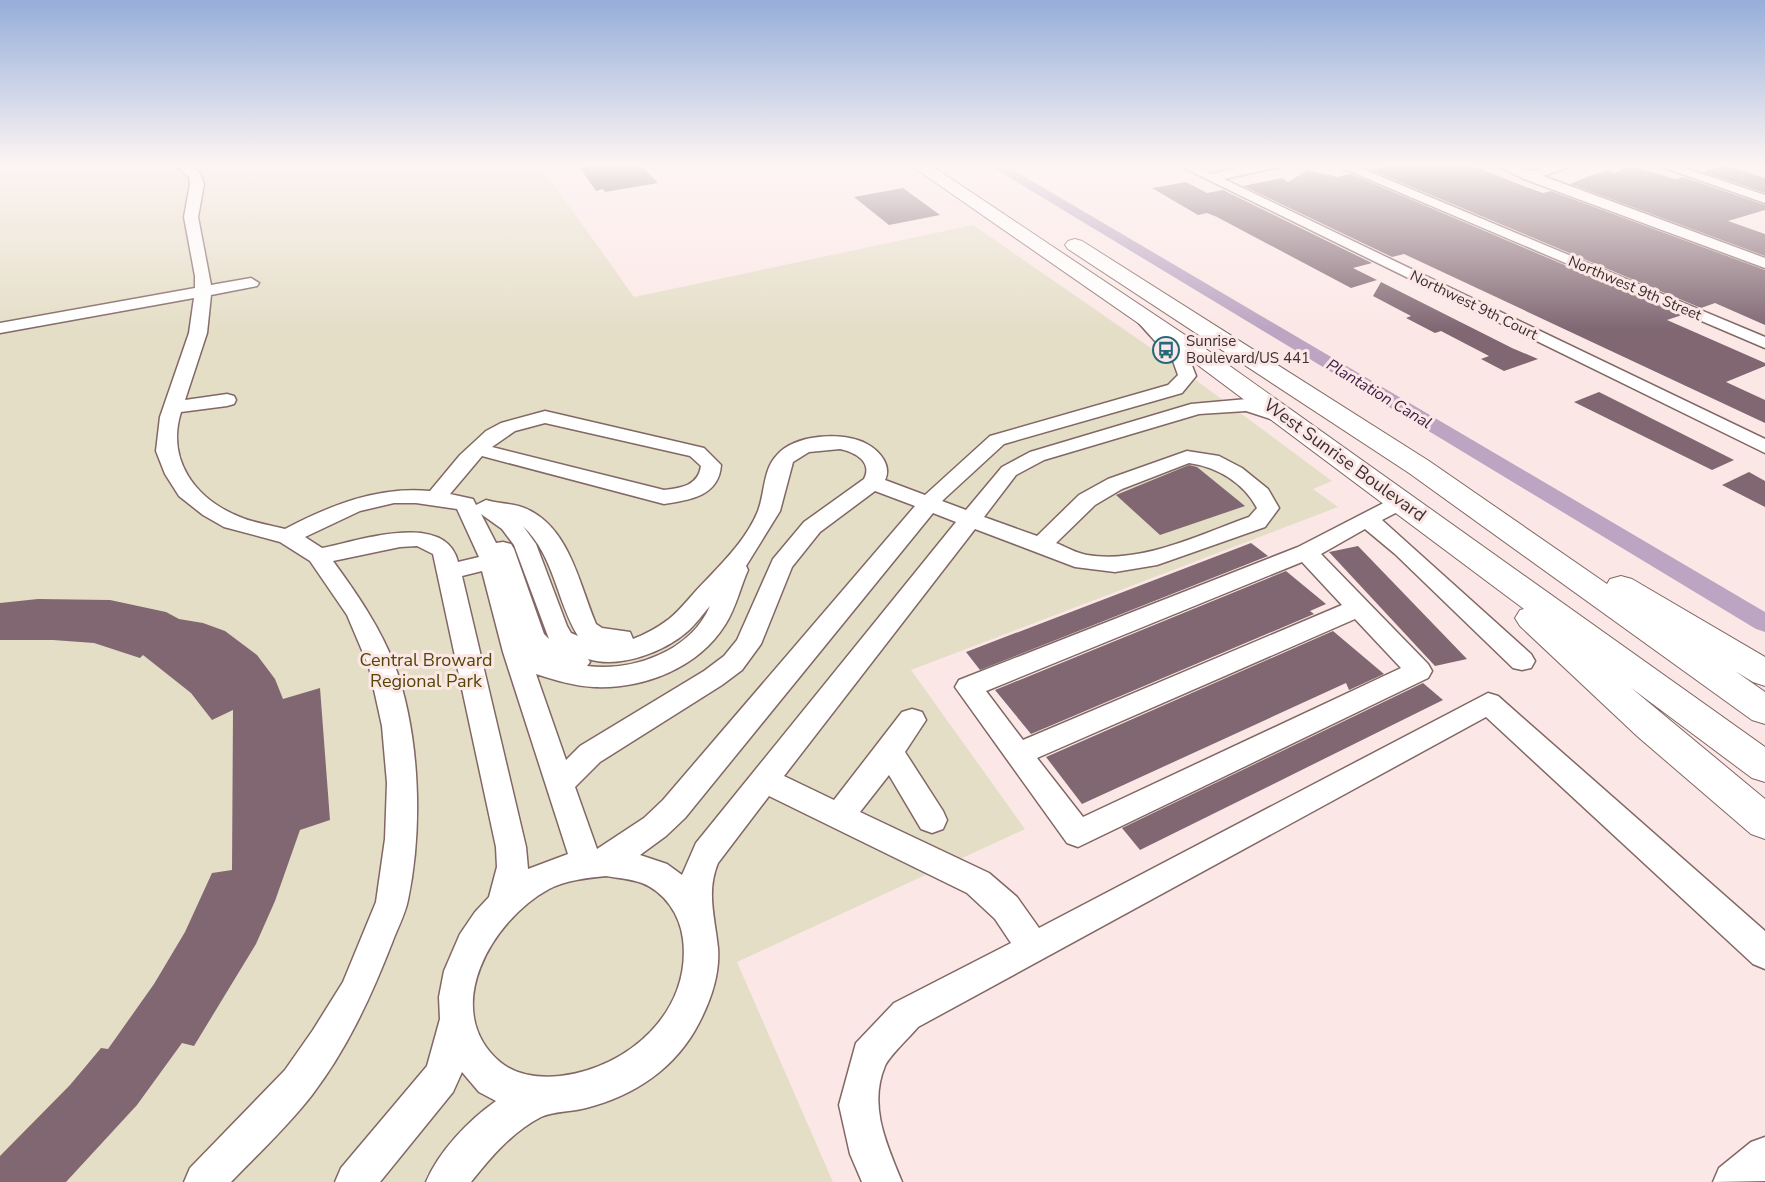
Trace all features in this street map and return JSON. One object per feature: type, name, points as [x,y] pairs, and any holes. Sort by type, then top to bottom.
[{"type":"main road","name":"West Sunrise Boulevard","points":[[999,219],[1137,312],[1288,419],[1765,767]]},
{"type":"main road","name":"West Sunrise Boulevard","points":[[1062,237],[1419,467],[1765,710]]},
{"type":"main road","points":[[1419,467],[1765,673]]},
{"type":"main road","points":[[1401,501],[1650,726],[1765,822]]},
{"type":"street","points":[[192,219],[200,255],[203,292],[198,333],[173,407],[166,436],[166,451],[175,474],[187,491],[211,510],[231,522],[288,537],[318,556],[358,613],[382,667],[396,726],[402,783],[400,839],[392,902],[355,994],[326,1043],[298,1083],[204,1182]]},
{"type":"street","name":"Northwest 9th Court","points":[[1296,219],[1765,447]]},
{"type":"street","name":"Northwest 9th Street","points":[[1470,219],[1765,343]]},
{"type":"street","points":[[1646,219],[1765,263]]},
{"type":"street","points":[[0,328],[251,283]]},
{"type":"street","points":[[355,1182],[440,1079],[448,1061],[456,1021],[456,989],[465,957],[482,928],[504,902],[530,884],[557,871],[596,862],[655,827],[674,809],[928,504],[997,440],[1175,389],[1187,376],[1182,359],[1137,312]]},
{"type":"street","points":[[173,407],[227,400]]},
{"type":"street","points":[[446,1182],[473,1147],[498,1122],[525,1103],[548,1096],[593,1089],[636,1068],[670,1036],[693,998],[702,959],[693,894],[697,871],[706,852],[1009,471],[1037,456],[1198,408],[1247,405],[1288,419]]},
{"type":"street","points":[[436,496],[477,449],[508,427],[545,417],[697,452],[711,465],[711,475],[705,485],[689,494],[664,497],[477,449]]},
{"type":"street","points":[[476,506],[504,551],[533,639],[547,651],[566,660],[608,666],[654,655],[675,643],[688,631],[704,612],[724,577],[741,557],[769,511],[779,470],[792,452],[805,446],[840,443],[856,446],[873,457],[877,465],[878,473],[873,483],[830,512],[794,547],[781,564],[748,644],[733,663],[713,678],[590,754],[560,784]]},
{"type":"street","points":[[873,483],[1083,562],[1115,564],[1149,560],[1257,522],[1268,508],[1260,494],[1235,472],[1212,460],[1187,458],[1115,484],[1087,500],[1041,546]]},
{"type":"street","points":[[288,537],[341,510],[367,501],[398,495],[436,496],[476,506],[510,510],[532,523],[551,540],[564,568],[583,622],[592,634],[607,639],[626,637],[643,631],[662,619],[741,557]]},
{"type":"street","points":[[1306,552],[1419,672],[1078,834],[968,687],[1306,552],[1401,501]]},
{"type":"street","points":[[476,506],[516,652],[560,784],[596,862]]},
{"type":"street","points":[[1367,519],[1403,549],[1522,661]]},
{"type":"street","points":[[318,556],[400,540],[417,539],[431,542],[444,551],[511,847],[513,867],[504,902]]},
{"type":"street","points":[[339,587],[358,560],[385,544]]},
{"type":"street","points":[[516,652],[534,664],[578,677],[634,674],[662,665],[682,654],[716,621],[741,557]]},
{"type":"street","points":[[449,572],[491,561]]},
{"type":"street","points":[[1018,754],[1359,608]]},
{"type":"street","points":[[882,1182],[869,1154],[858,1105],[869,1056],[906,1015],[1488,703],[1765,953]]},
{"type":"street","points":[[838,816],[890,752],[912,720]]},
{"type":"street","points":[[890,752],[932,820]]},
{"type":"street","points":[[764,780],[978,883],[1006,908],[1034,948]]},
{"type":"street","points":[[596,862],[636,866],[662,878],[684,897],[697,923]]},
{"type":"street","points":[[456,1021],[466,1050],[486,1074],[514,1090],[548,1096]]},
{"type":"street","points":[[1732,1182],[1765,1156]]},
{"type":"green space","name":"Central Broward Regional Park","points":[[0,219],[578,219],[634,297],[973,225],[1177,366],[1332,481],[1313,489],[1338,507],[911,670],[1025,829],[737,962],[833,1182],[0,1182]]},
{"type":"building","points":[[882,219],[919,219],[889,225]]},
{"type":"building","points":[[1221,219],[1283,219],[1372,263],[1353,268],[1377,280],[1351,288]]},
{"type":"building","points":[[1313,219],[1457,219],[1682,315],[1667,320],[1765,363],[1765,366],[1726,382],[1765,400],[1765,423],[1404,254],[1392,257]]},
{"type":"building","points":[[1489,219],[1627,219],[1765,270],[1765,325],[1715,303],[1701,308]]},
{"type":"building","points":[[1665,219],[1734,219],[1728,221],[1765,234],[1765,256]]},
{"type":"building","points":[[1381,282],[1538,359],[1504,371],[1481,359],[1489,356],[1441,331],[1435,333],[1406,318],[1411,316],[1373,296]]},
{"type":"building","points":[[1599,392],[1734,460],[1712,470],[1574,402]]},
{"type":"building","points":[[1189,465],[1197,467],[1245,506],[1160,535],[1116,495]]},
{"type":"building","points":[[1749,472],[1765,481],[1765,507],[1722,485]]},
{"type":"building","points":[[1251,543],[1268,556],[980,670],[966,652]]},
{"type":"building","points":[[1358,546],[1467,659],[1435,666],[1329,552]]},
{"type":"building","points":[[1286,571],[1326,604],[1310,611],[1314,614],[1031,734],[995,690]]},
{"type":"building","points":[[38,599],[110,600],[166,612],[179,619],[203,623],[225,631],[257,655],[275,679],[283,699],[320,688],[330,820],[300,830],[275,901],[256,944],[194,1046],[182,1043],[137,1105],[66,1182],[0,1182],[0,1156],[70,1085],[101,1048],[108,1049],[154,984],[185,932],[212,873],[232,870],[233,710],[212,720],[191,693],[143,655],[140,658],[94,643],[0,640],[0,603]]},
{"type":"building","points":[[1333,631],[1384,674],[1349,690],[1346,683],[1082,804],[1046,757]]},
{"type":"building","points":[[1423,683],[1443,700],[1140,850],[1122,828]]},
{"type":"waterway","name":"Plantation Canal","points":[[1086,219],[1765,623]]},
{"type":"place","name":"Sunrise Boulevard/US 441","points":[[1166,350]]}]
